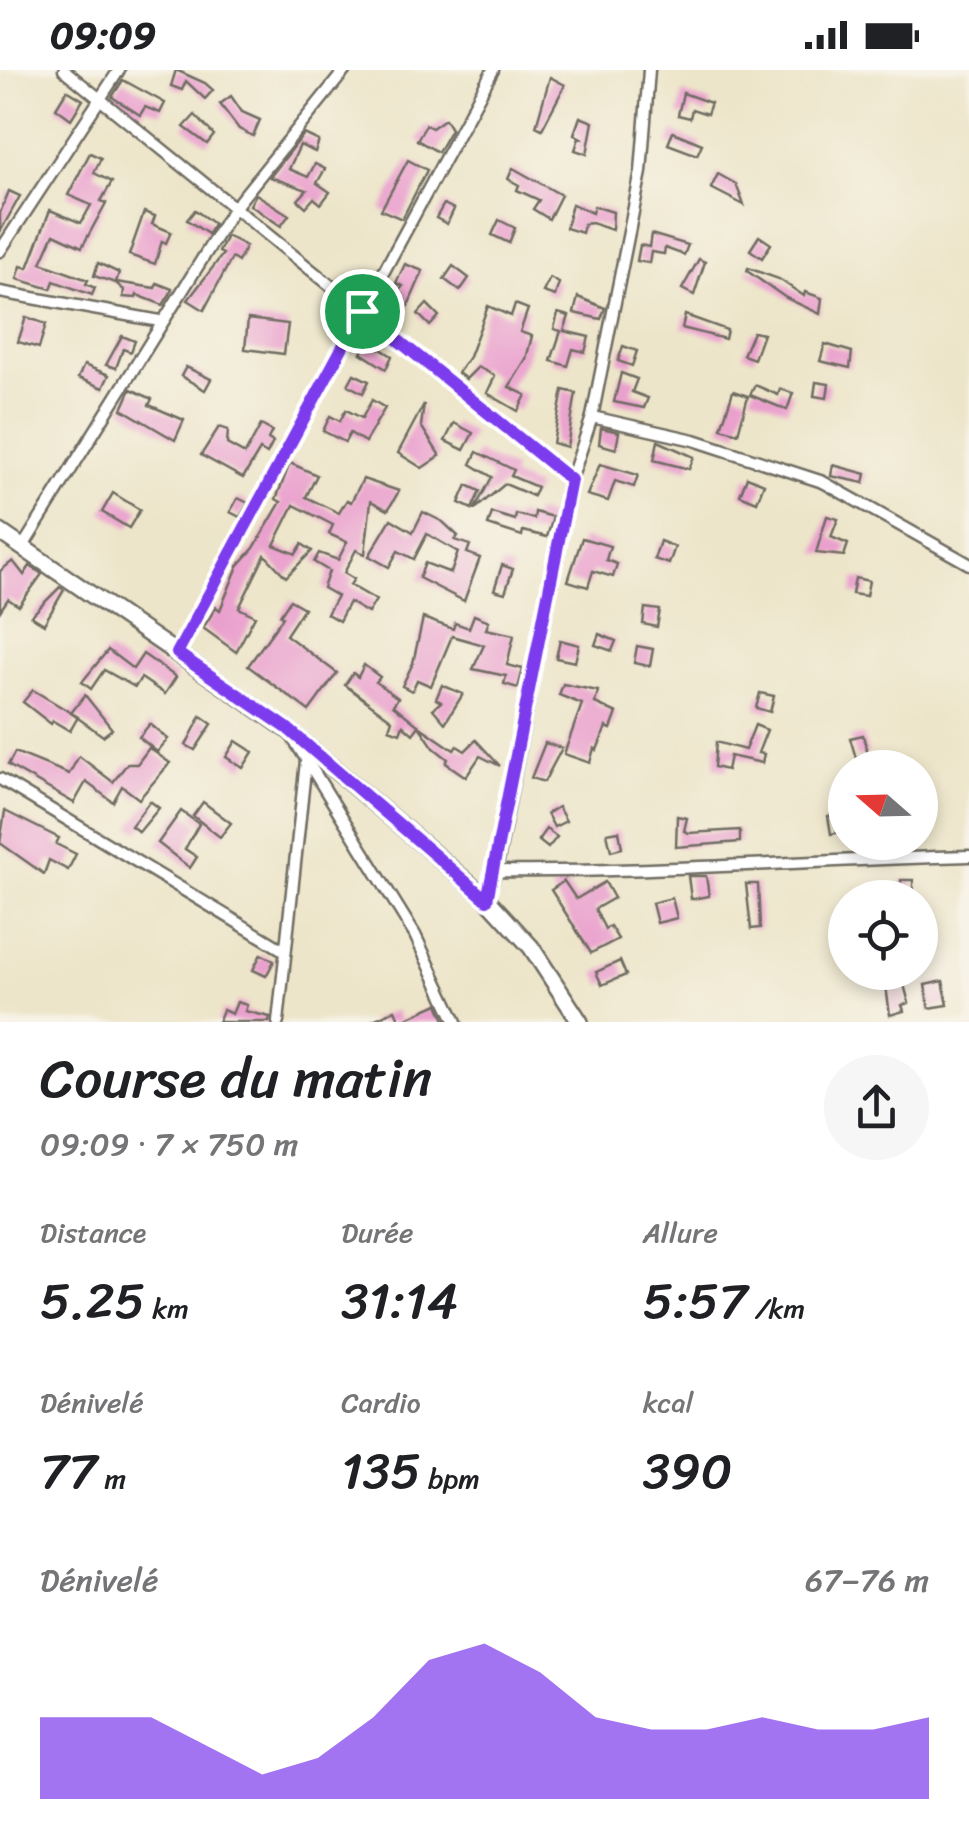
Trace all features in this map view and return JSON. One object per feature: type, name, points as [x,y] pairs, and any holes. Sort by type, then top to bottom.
[{"type":"main road","points":[[0,532],[287,728],[487,900],[531,947],[580,1022]]},
{"type":"street","points":[[64,70],[571,480]]},
{"type":"street","points":[[0,251],[119,70]]},
{"type":"street","points":[[22,548],[160,321],[234,208],[345,70]]},
{"type":"street","points":[[177,653],[493,70]]},
{"type":"street","points":[[487,900],[571,480],[592,417],[640,172],[648,70]]},
{"type":"street","points":[[0,292],[160,321]]},
{"type":"street","points":[[592,417],[694,440],[823,482],[969,564]]},
{"type":"street","points":[[287,728],[415,935],[456,1022]]},
{"type":"street","points":[[278,1022],[306,760]]},
{"type":"street","points":[[0,779],[285,952]]},
{"type":"street","points":[[496,870],[712,870],[812,860],[969,856]]},
{"type":"building","points":[[176,70],[213,90],[205,99],[186,81],[182,90],[171,86]]},
{"type":"building","points":[[550,77],[565,85],[542,129],[536,126]]},
{"type":"building","points":[[123,80],[165,103],[160,113],[145,107],[140,115],[112,97]]},
{"type":"building","points":[[67,90],[83,100],[71,119],[56,108]]},
{"type":"building","points":[[683,93],[711,103],[707,114],[692,109],[690,118],[678,115]]},
{"type":"building","points":[[231,96],[242,112],[260,120],[253,136],[239,129],[220,104]]},
{"type":"building","points":[[195,115],[214,135],[207,144],[184,127]]},
{"type":"building","points":[[580,117],[593,122],[587,154],[575,150],[579,138],[583,139],[574,134]]},
{"type":"building","points":[[445,119],[451,129],[438,152],[417,140],[426,125],[432,128]]},
{"type":"building","points":[[673,132],[702,144],[697,155],[668,144]]},
{"type":"building","points":[[304,134],[319,141],[315,152],[300,145],[289,169],[308,177],[315,164],[325,169],[317,183],[330,192],[321,204],[314,198],[306,207],[298,200],[307,190],[270,177]]},
{"type":"building","points":[[90,153],[101,158],[94,173],[112,182],[101,201],[106,203],[82,247],[54,234],[41,263],[88,280],[86,284],[95,288],[92,295],[54,281],[51,289],[17,279],[21,266],[28,268],[50,210],[81,223],[91,205],[68,195]]},
{"type":"building","points":[[408,160],[427,170],[402,219],[381,210]]},
{"type":"building","points":[[513,168],[561,195],[549,219],[533,209],[539,200],[517,190],[519,185],[508,179]]},
{"type":"building","points":[[718,174],[736,184],[744,205],[711,188]]},
{"type":"building","points":[[9,191],[20,196],[0,232],[0,213]]},
{"type":"building","points":[[256,194],[289,215],[281,226],[250,205]]},
{"type":"building","points":[[444,204],[454,209],[447,224],[436,218]]},
{"type":"building","points":[[572,204],[592,213],[594,206],[613,212],[612,230],[592,223],[584,224],[582,233],[566,228]]},
{"type":"building","points":[[195,210],[214,224],[208,234],[187,220]]},
{"type":"building","points":[[144,212],[155,216],[152,224],[171,232],[166,243],[162,241],[155,264],[129,255]]},
{"type":"building","points":[[499,220],[515,228],[509,243],[492,235]]},
{"type":"building","points":[[651,234],[688,245],[684,255],[665,248],[664,254],[651,252],[649,263],[637,261],[640,245],[649,247]]},
{"type":"building","points":[[227,236],[246,246],[238,262],[232,258],[204,310],[188,300],[223,254],[219,252]]},
{"type":"building","points":[[759,236],[771,244],[762,258],[750,250]]},
{"type":"building","points":[[699,259],[705,262],[694,295],[682,289]]},
{"type":"building","points":[[98,263],[119,273],[116,282],[155,288],[157,283],[172,289],[163,305],[137,295],[123,297],[124,290],[116,283],[94,276]]},
{"type":"building","points":[[405,264],[423,271],[401,322],[384,309],[403,286],[396,283]]},
{"type":"building","points":[[453,266],[469,278],[460,291],[444,279]]},
{"type":"building","points":[[748,268],[779,279],[804,296],[805,292],[822,298],[820,314],[786,298]]},
{"type":"building","points":[[550,278],[559,283],[555,296],[543,292]]},
{"type":"building","points":[[578,297],[605,308],[601,319],[574,313]]},
{"type":"building","points":[[427,304],[439,316],[430,326],[418,314]]},
{"type":"building","points":[[515,304],[528,309],[520,332],[532,336],[526,359],[509,387],[526,395],[518,411],[487,393],[495,376],[478,367],[466,379],[458,373],[469,357],[488,306],[511,316]]},
{"type":"building","points":[[558,313],[569,316],[564,331],[589,337],[585,352],[573,349],[568,366],[551,361],[561,331],[554,329]]},
{"type":"building","points":[[685,315],[727,330],[725,339],[682,328]]},
{"type":"building","points":[[26,317],[46,324],[39,348],[18,342]]},
{"type":"building","points":[[248,319],[288,324],[284,354],[245,349]]},
{"type":"building","points":[[753,332],[763,334],[754,359],[743,355]]},
{"type":"building","points":[[122,336],[135,341],[131,352],[123,349],[116,368],[106,365]]},
{"type":"building","points":[[368,341],[392,356],[386,369],[361,353]]},
{"type":"building","points":[[825,344],[852,352],[850,368],[820,361]]},
{"type":"building","points":[[623,346],[637,351],[632,366],[618,361]]},
{"type":"building","points":[[84,365],[109,375],[103,388],[78,378]]},
{"type":"building","points":[[186,367],[211,379],[205,390],[181,376]]},
{"type":"building","points":[[621,373],[637,379],[632,392],[648,398],[644,408],[614,402]]},
{"type":"building","points":[[354,374],[369,381],[363,393],[348,385]]},
{"type":"building","points":[[816,382],[829,384],[827,398],[814,396]]},
{"type":"building","points":[[755,385],[778,395],[780,389],[793,393],[787,410],[750,395]]},
{"type":"building","points":[[131,389],[152,399],[149,405],[184,420],[175,440],[122,409]]},
{"type":"building","points":[[563,390],[576,393],[567,447],[553,443]]},
{"type":"building","points":[[733,391],[748,396],[738,433],[721,428]]},
{"type":"building","points":[[372,400],[385,408],[365,442],[350,433],[345,442],[323,431],[330,416],[340,421],[346,410],[362,418]]},
{"type":"building","points":[[424,404],[421,426],[440,456],[422,468],[398,453]]},
{"type":"building","points":[[454,423],[473,433],[464,450],[445,441]]},
{"type":"building","points":[[261,425],[272,431],[268,439],[273,442],[267,454],[260,450],[243,478],[201,455],[219,427],[228,430],[227,444],[245,454]]},
{"type":"building","points":[[601,428],[619,432],[616,449],[599,444]]},
{"type":"building","points":[[658,441],[694,457],[689,469],[654,460]]},
{"type":"building","points":[[477,452],[514,470],[511,476],[537,487],[533,496],[505,484],[474,510],[492,477],[471,464]]},
{"type":"building","points":[[290,463],[317,475],[306,497],[339,513],[347,500],[351,502],[363,479],[399,491],[388,510],[371,501],[365,554],[356,550],[344,573],[354,579],[350,585],[376,600],[368,613],[349,602],[339,621],[327,614],[337,596],[323,588],[329,571],[314,562],[319,553],[338,560],[347,542],[329,534],[333,525],[294,505],[274,545],[296,554],[302,544],[312,551],[286,577],[265,555],[239,608],[255,616],[236,652],[203,628],[216,607],[220,610],[238,566],[254,548],[281,502],[276,499]]},
{"type":"building","points":[[600,464],[638,475],[634,487],[615,481],[608,501],[587,495]]},
{"type":"building","points":[[833,465],[866,474],[864,483],[831,476]]},
{"type":"building","points":[[747,477],[764,484],[757,502],[740,495]]},
{"type":"building","points":[[467,485],[480,491],[472,509],[459,503]]},
{"type":"building","points":[[113,493],[140,510],[129,528],[102,512]]},
{"type":"building","points":[[238,498],[248,503],[240,517],[230,512]]},
{"type":"building","points":[[423,512],[443,522],[458,536],[455,540],[470,545],[467,553],[480,558],[464,601],[419,578],[425,563],[451,573],[458,552],[427,534],[414,559],[398,551],[389,567],[369,556],[391,519],[413,532]]},
{"type":"building","points":[[535,512],[553,517],[547,537],[523,531],[522,536],[488,525],[492,513],[515,520],[516,514],[534,519]]},
{"type":"building","points":[[827,516],[838,519],[831,537],[848,544],[844,556],[816,553]]},
{"type":"building","points":[[582,538],[610,546],[606,560],[617,564],[613,577],[593,571],[588,587],[568,581]]},
{"type":"building","points":[[660,541],[675,547],[669,564],[654,559]]},
{"type":"building","points":[[13,561],[24,575],[30,566],[42,574],[19,606],[8,599],[0,611],[0,571]]},
{"type":"building","points":[[502,565],[513,569],[505,593],[494,590]]},
{"type":"building","points":[[855,578],[869,581],[866,596],[852,594]]},
{"type":"building","points":[[60,587],[64,590],[44,624],[31,616]]},
{"type":"building","points":[[290,600],[304,608],[286,635],[337,673],[309,711],[248,666],[283,617],[280,615]]},
{"type":"building","points":[[645,608],[660,610],[657,627],[643,624]]},
{"type":"building","points":[[474,615],[489,621],[486,629],[514,635],[507,665],[523,669],[518,688],[504,684],[506,676],[473,669],[484,645],[452,636],[431,686],[417,680],[412,691],[402,686],[413,663],[423,618],[453,629],[455,623],[469,628]]},
{"type":"building","points":[[599,634],[616,641],[612,651],[595,645]]},
{"type":"building","points":[[560,640],[579,645],[575,662],[556,658]]},
{"type":"building","points":[[637,646],[653,649],[650,666],[634,663]]},
{"type":"building","points":[[108,650],[133,669],[143,654],[176,677],[165,694],[141,678],[135,687],[104,670],[91,689],[82,682]]},
{"type":"building","points":[[364,665],[380,677],[376,682],[398,698],[393,705],[419,726],[413,734],[403,725],[400,733],[389,729],[392,720],[345,685],[353,673],[358,677]]},
{"type":"building","points":[[563,684],[598,691],[595,703],[617,713],[611,729],[606,727],[597,750],[594,748],[590,763],[564,754],[582,704],[559,695]]},
{"type":"building","points":[[442,685],[463,694],[445,723],[433,709],[441,702],[436,699]]},
{"type":"building","points":[[33,690],[78,717],[70,731],[53,721],[51,724],[23,702]]},
{"type":"building","points":[[760,693],[774,696],[770,712],[756,708]]},
{"type":"building","points":[[85,695],[112,729],[103,736],[71,713]]},
{"type":"building","points":[[201,716],[212,724],[195,750],[186,745]]},
{"type":"building","points":[[150,724],[168,739],[157,752],[139,737]]},
{"type":"building","points":[[755,725],[767,730],[758,753],[764,754],[762,763],[730,756],[727,770],[714,767],[716,742],[745,750]]},
{"type":"building","points":[[419,726],[454,750],[457,746],[465,751],[476,740],[500,766],[480,756],[466,777],[446,763],[448,759],[434,748]]},
{"type":"building","points":[[863,735],[867,750],[854,750],[850,738]]},
{"type":"building","points":[[236,741],[253,752],[243,768],[226,757]]},
{"type":"building","points":[[545,743],[562,748],[544,782],[531,778]]},
{"type":"building","points":[[149,748],[170,763],[139,799],[122,786],[113,802],[86,782],[74,803],[8,765],[15,752],[69,774],[79,756],[113,782],[127,764],[137,764]]},
{"type":"building","points":[[150,801],[159,808],[139,832],[131,826]]},
{"type":"building","points":[[203,802],[231,823],[220,837],[193,816]]},
{"type":"building","points":[[558,807],[566,821],[554,827],[547,814]]},
{"type":"building","points":[[5,811],[59,838],[56,844],[76,854],[68,870],[49,860],[44,874],[0,843]]},
{"type":"building","points":[[181,811],[199,824],[185,849],[197,857],[190,868],[158,843]]},
{"type":"building","points":[[677,816],[687,818],[684,831],[740,830],[740,842],[676,847]]},
{"type":"building","points":[[546,829],[557,837],[548,848],[538,840]]},
{"type":"building","points":[[619,831],[622,848],[611,851],[607,833]]},
{"type":"building","points":[[688,876],[706,876],[709,896],[691,899]]},
{"type":"building","points":[[564,881],[576,899],[605,882],[614,898],[595,909],[605,929],[610,926],[618,939],[591,953],[551,890]]},
{"type":"building","points":[[746,884],[758,884],[760,928],[751,929]]},
{"type":"building","points":[[672,898],[677,918],[657,923],[652,903]]},
{"type":"building","points":[[261,954],[274,961],[266,976],[253,970]]},
{"type":"building","points":[[620,961],[626,975],[602,985],[596,972]]},
{"type":"building","points":[[943,981],[948,1005],[929,1008],[926,990],[938,990],[938,982]]},
{"type":"building","points":[[887,990],[905,990],[909,1003],[902,1005],[904,1011],[890,1015]]},
{"type":"building","points":[[237,1002],[247,1005],[245,1011],[270,1017],[269,1022],[218,1022],[223,1010],[232,1014]]},
{"type":"building","points":[[438,1004],[446,1022],[369,1022],[395,1010],[400,1021]]},
{"type":"route","points":[[362,311],[571,480],[487,900],[287,728],[177,653],[362,311]]}]
